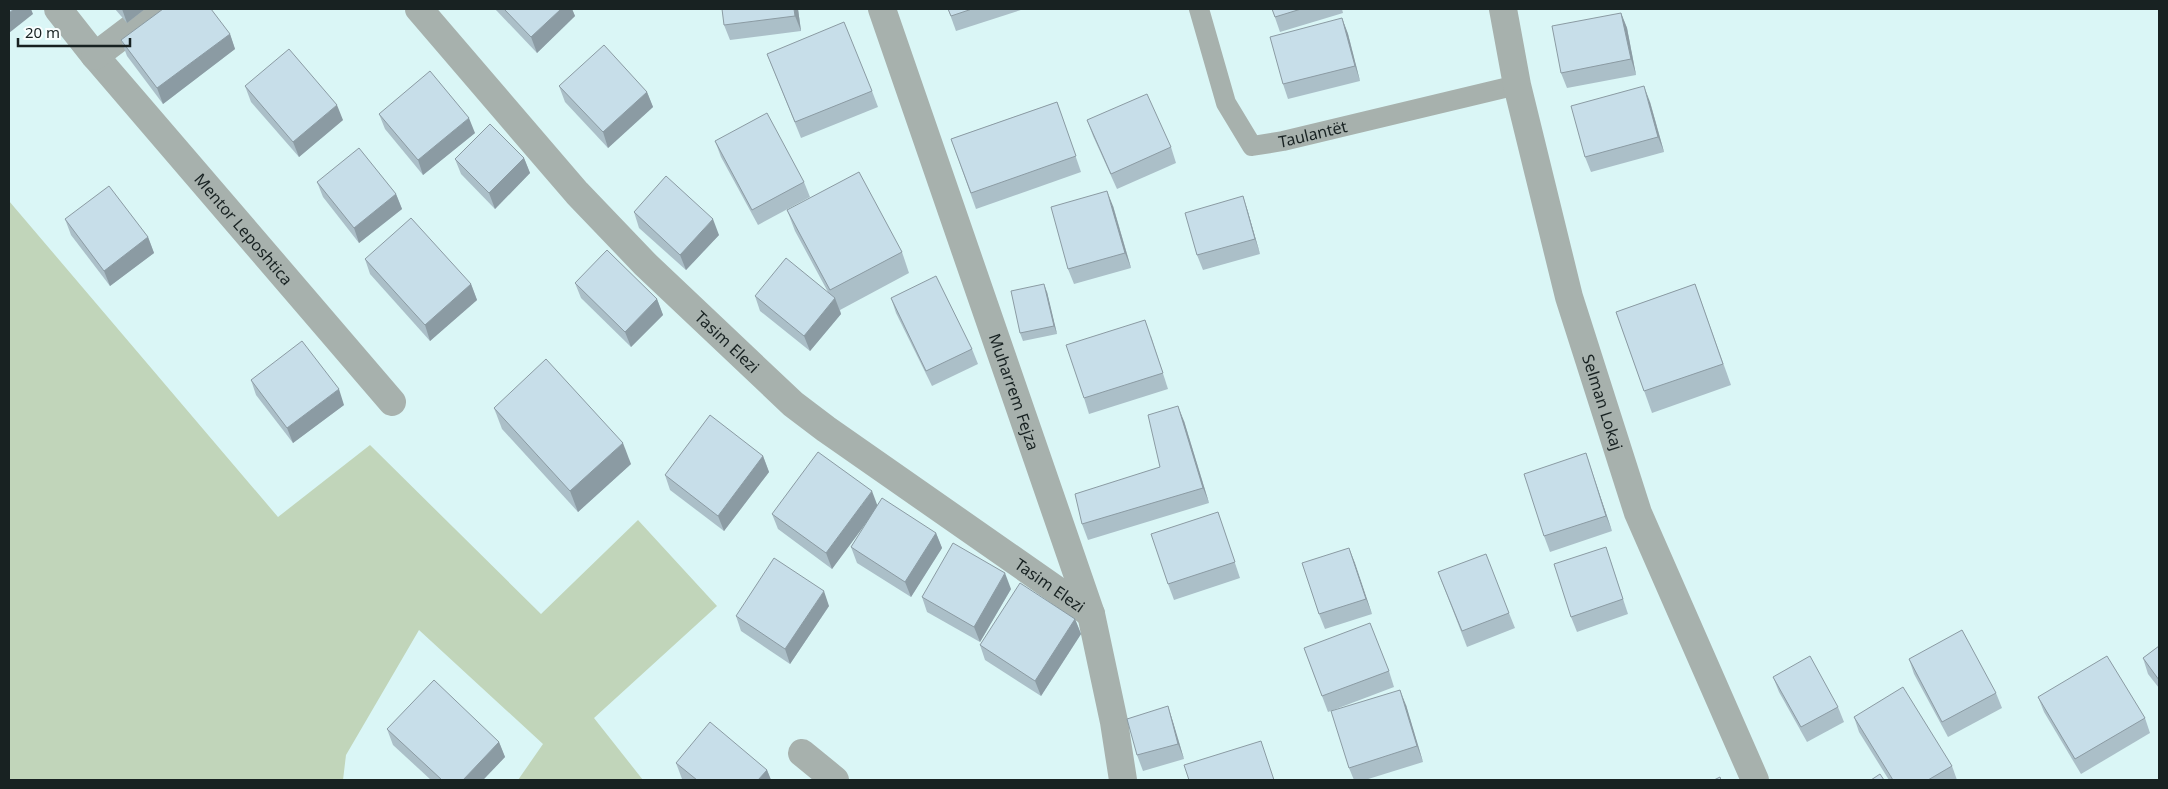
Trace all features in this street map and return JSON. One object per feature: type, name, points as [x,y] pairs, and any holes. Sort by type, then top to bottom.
[{"type":"street","name":"Mentor Leposhtica","points":[[58,9],[95,56],[392,402]]},
{"type":"street","points":[[95,56],[158,9]]},
{"type":"street","name":"Tasim Elezi","points":[[419,9],[597,214],[645,264],[793,404],[1091,614]]},
{"type":"street","name":"Muharrem Fejza","points":[[882,9],[1091,614],[1114,722],[1123,780]]},
{"type":"street","name":"Selman Lokaj","points":[[1503,9],[1517,85],[1569,297],[1638,513],[1755,780]]},
{"type":"street","points":[[802,753],[835,780]]},
{"type":"lane","name":"Taulantët","points":[[1199,9],[1226,104],[1252,146],[1283,141],[1517,85]]},
{"type":"green space","points":[[9,201],[278,517],[370,445],[541,614],[638,520],[717,606],[594,718],[643,780],[518,780],[543,744],[419,630],[346,755],[343,780],[9,780]]},
{"type":"building","points":[[163,9],[211,9],[230,34],[157,88],[121,40]]},
{"type":"building","points":[[504,9],[561,9],[531,37]]},
{"type":"building","points":[[722,9],[794,9],[795,16],[724,25]]},
{"type":"building","points":[[948,9],[972,9],[951,16]]},
{"type":"building","points":[[1272,9],[1301,9],[1275,17]]},
{"type":"building","points":[[1621,13],[1631,59],[1561,73],[1552,26]]},
{"type":"building","points":[[1342,18],[1355,66],[1283,84],[1270,37]]},
{"type":"building","points":[[844,22],[872,91],[795,122],[767,54]]},
{"type":"building","points":[[604,45],[647,92],[603,132],[559,86]]},
{"type":"building","points":[[289,49],[337,105],[293,142],[245,86]]},
{"type":"building","points":[[430,71],[469,118],[418,160],[379,114]]},
{"type":"building","points":[[1644,86],[1658,137],[1585,157],[1571,106]]},
{"type":"building","points":[[1147,94],[1171,147],[1111,174],[1087,120]]},
{"type":"building","points":[[1057,102],[1076,156],[971,193],[951,139]]},
{"type":"building","points":[[767,113],[804,182],[752,210],[715,141]]},
{"type":"building","points":[[490,124],[524,158],[489,193],[455,159]]},
{"type":"building","points":[[359,148],[396,194],[354,228],[317,182]]},
{"type":"building","points":[[859,172],[902,252],[830,290],[787,210]]},
{"type":"building","points":[[666,176],[713,219],[680,255],[634,212]]},
{"type":"building","points":[[109,186],[148,237],[104,271],[65,219]]},
{"type":"building","points":[[1107,191],[1125,253],[1068,269],[1051,207]]},
{"type":"building","points":[[1243,196],[1255,239],[1197,255],[1185,213]]},
{"type":"building","points":[[411,218],[471,284],[425,325],[365,259]]},
{"type":"building","points":[[607,250],[657,299],[625,332],[575,283]]},
{"type":"building","points":[[786,258],[835,298],[804,336],[755,296]]},
{"type":"building","points":[[936,276],[972,349],[926,371],[891,298]]},
{"type":"building","points":[[1044,284],[1054,326],[1020,333],[1011,291]]},
{"type":"building","points":[[1695,284],[1723,364],[1644,391],[1616,312]]},
{"type":"building","points":[[1145,320],[1163,373],[1084,398],[1066,345]]},
{"type":"building","points":[[302,341],[339,389],[287,428],[251,380]]},
{"type":"building","points":[[546,359],[623,443],[570,491],[494,408]]},
{"type":"building","points":[[1178,406],[1203,488],[1082,524],[1075,494],[1160,467],[1148,415]]},
{"type":"building","points":[[710,415],[763,456],[718,516],[665,475]]},
{"type":"building","points":[[818,452],[872,491],[826,553],[772,514]]},
{"type":"building","points":[[1586,453],[1606,516],[1544,536],[1524,474]]},
{"type":"building","points":[[882,498],[936,533],[905,582],[851,547]]},
{"type":"building","points":[[1218,512],[1235,562],[1168,584],[1151,534]]},
{"type":"building","points":[[953,543],[1005,573],[974,627],[922,597]]},
{"type":"building","points":[[1606,547],[1623,599],[1571,617],[1554,564]]},
{"type":"building","points":[[1349,548],[1366,599],[1319,614],[1302,563]]},
{"type":"building","points":[[1486,554],[1509,613],[1462,631],[1438,572]]},
{"type":"building","points":[[774,558],[824,591],[785,649],[736,616]]},
{"type":"building","points":[[1020,583],[1075,619],[1035,681],[980,645]]},
{"type":"building","points":[[1370,623],[1389,671],[1322,696],[1304,648]]},
{"type":"building","points":[[1962,630],[1996,693],[1942,722],[1909,659]]},
{"type":"building","points":[[2159,646],[2159,680],[2143,658]]},
{"type":"building","points":[[1810,656],[1838,707],[1801,727],[1773,677]]},
{"type":"building","points":[[2107,656],[2145,718],[2075,759],[2038,697]]},
{"type":"building","points":[[434,680],[499,742],[463,780],[442,780],[387,729]]},
{"type":"building","points":[[1903,687],[1952,766],[1928,780],[1893,780],[1854,717]]},
{"type":"building","points":[[1400,690],[1417,746],[1349,768],[1331,711]]},
{"type":"building","points":[[1168,706],[1178,744],[1137,755],[1127,719]]},
{"type":"building","points":[[710,722],[767,770],[758,780],[697,780],[676,763]]},
{"type":"building","points":[[1261,741],[1274,780],[1189,780],[1184,765]]},
{"type":"building","points":[[1880,774],[1884,780],[1871,780]]}]
